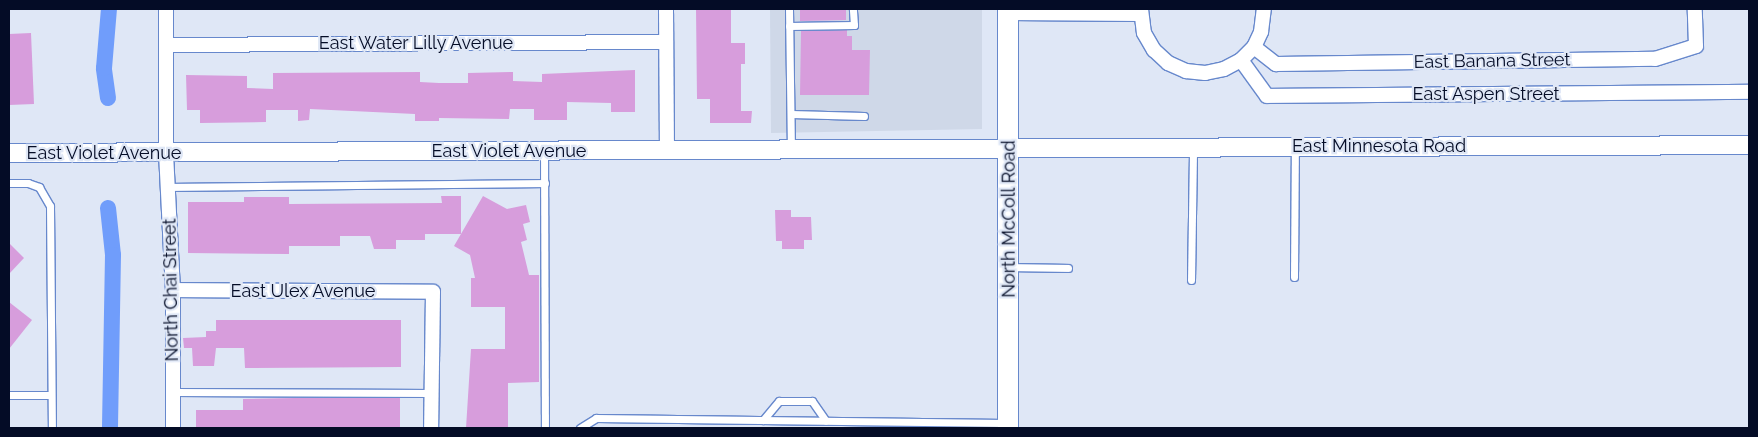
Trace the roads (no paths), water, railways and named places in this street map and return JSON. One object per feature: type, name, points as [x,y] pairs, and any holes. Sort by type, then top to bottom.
[{"type":"main road","name":"North McColl Road","points":[[1008,11],[1008,426]]},
{"type":"street","name":"North Chai Street","points":[[166,9],[166,153],[173,290],[173,428]]},
{"type":"street","points":[[666,9],[667,150]]},
{"type":"street","points":[[1008,11],[1141,11],[1149,41],[1168,63],[1186,71],[1205,73],[1224,69],[1241,60],[1254,47],[1261,32],[1264,9]]},
{"type":"street","name":"East Banana Street","points":[[1254,47],[1276,64],[1655,59],[1696,46],[1695,9]]},
{"type":"street","name":"East Water Lilly Avenue","points":[[166,45],[666,42]]},
{"type":"street","name":"East Aspen Street","points":[[1241,60],[1267,96],[1749,92]]},
{"type":"street","name":"East Minnesota Road","points":[[1008,148],[1749,145]]},
{"type":"street","name":"East Violet Avenue","points":[[9,154],[1008,148]]},
{"type":"street","name":"East Ulex Avenue","points":[[173,290],[433,292],[432,393]]},
{"type":"street","points":[[431,428],[432,393]]},
{"type":"lane","points":[[789,9],[791,149]]},
{"type":"lane","points":[[789,26],[854,25],[853,9]]},
{"type":"lane","points":[[791,114],[864,116]]},
{"type":"lane","points":[[1294,277],[1295,146]]},
{"type":"lane","points":[[1191,280],[1193,147]]},
{"type":"lane","points":[[544,151],[545,428]]},
{"type":"lane","points":[[9,183],[28,183],[39,188],[50,206],[52,428]]},
{"type":"lane","points":[[168,187],[545,183]]},
{"type":"lane","points":[[1008,268],[1068,268]]},
{"type":"lane","points":[[173,392],[432,393]]},
{"type":"lane","points":[[9,395],[51,395]]},
{"type":"lane","points":[[763,420],[779,401],[812,401],[826,421]]},
{"type":"lane","points":[[580,428],[596,418],[1008,426]]},
{"type":"waterway","points":[[108,98],[104,68],[109,9]]},
{"type":"waterway","points":[[108,208],[113,255],[110,428]]}]
